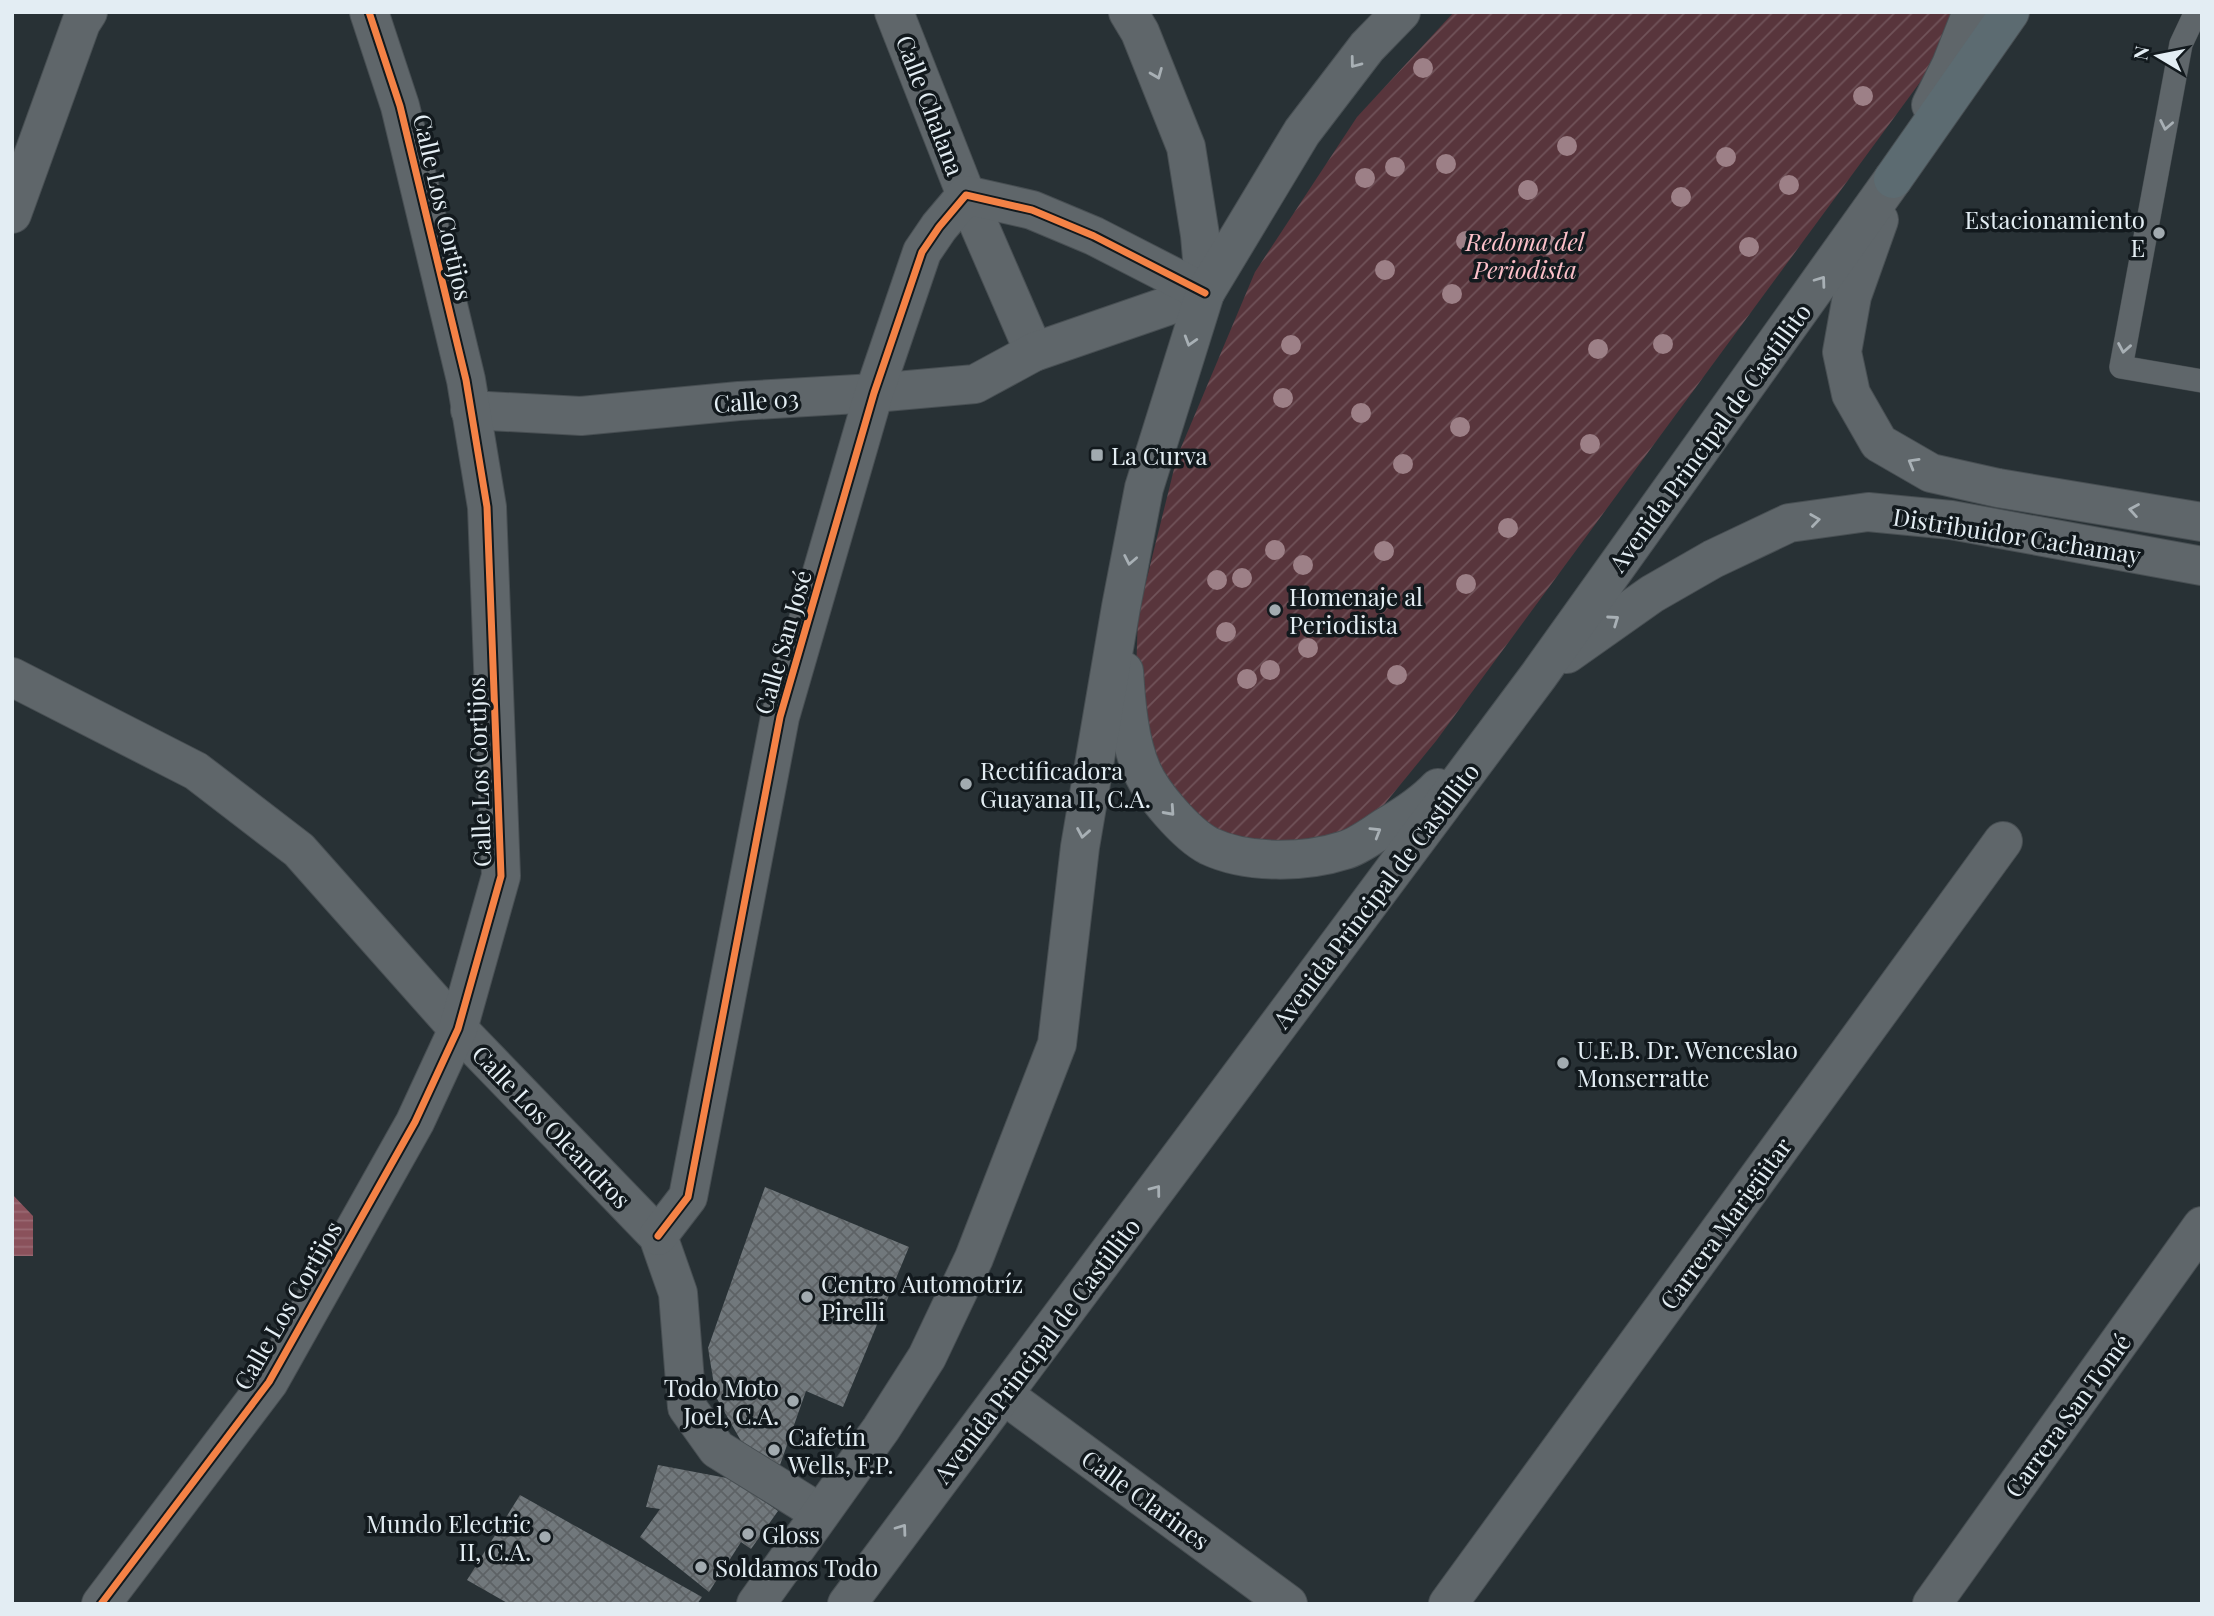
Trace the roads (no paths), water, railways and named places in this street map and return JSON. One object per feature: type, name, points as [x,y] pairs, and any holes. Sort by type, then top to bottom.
[{"type":"main road","points":[[1893,179],[2010,12]]},
{"type":"street","points":[[12,214],[88,12]]},
{"type":"street","name":"Calle Los Cortijos","points":[[101,1604],[269,1382],[415,1122],[457,1029],[502,876],[487,507],[466,380],[400,106],[369,12]]},
{"type":"street","name":"Calle Chalana","points":[[894,12],[966,195],[1034,352]]},
{"type":"street","points":[[1128,12],[1140,32],[1186,147],[1200,235],[1205,293]]},
{"type":"street","points":[[756,1604],[881,1429],[927,1357],[974,1258],[1057,1044],[1080,847],[1144,488],[1205,293],[1302,132],[1367,47],[1401,12]]},
{"type":"street","points":[[1893,179],[1951,65],[1972,12]]},
{"type":"street","name":"Distribuidor Cachamay","points":[[1893,179],[1852,296],[1842,352],[1851,394],[1879,443],[1931,473],[1998,488],[2202,522]]},
{"type":"street","name":"Avenida Principal de Castillito","points":[[847,1604],[1539,675],[1893,179]]},
{"type":"street","points":[[966,195],[1045,215],[1094,236],[1205,293]]},
{"type":"street","name":"Calle San José","points":[[658,1236],[688,1197],[780,717],[874,393],[922,252],[966,195]]},
{"type":"street","name":"Calle 03","points":[[470,410],[581,416],[975,383],[1034,352],[1205,293]]},
{"type":"street","name":"Distribuidor Cachamay","points":[[1539,675],[1652,594],[1713,559],[1789,523],[1868,512],[1951,520],[2202,566]]},
{"type":"street","points":[[1121,607],[1126,713],[1142,771],[1168,811],[1207,845],[1245,858],[1294,859],[1347,850],[1399,819],[1434,792],[1539,675]]},
{"type":"street","name":"Calle Los Oleandros","points":[[12,677],[196,771],[299,850],[457,1029],[658,1236],[678,1293],[687,1407],[717,1449],[820,1513]]},
{"type":"street","name":"Carrera Marigüitar","points":[[1448,1604],[2003,841]]},
{"type":"street","name":"Carrera San Tomé","points":[[1932,1604],[2202,1226]]},
{"type":"street","name":"Calle Clarines","points":[[1004,1395],[1288,1604]]},
{"type":"lane","points":[[2196,12],[2181,44],[2121,367],[2202,381]]},
{"type":"place","name":"Estacionamiento E","points":[[2159,233]]},
{"type":"place","name":"La Curva","points":[[1097,455]]},
{"type":"place","name":"Homenaje al Periodista","points":[[1275,610]]},
{"type":"place","name":"Rectificadora Guayana II, C.A.","points":[[966,784]]},
{"type":"place","name":"U.E.B. Dr. Wenceslao Monserratte","points":[[1563,1063]]},
{"type":"place","name":"Centro Automotríz Pirelli","points":[[807,1297]]},
{"type":"place","name":"Todo Moto Joel, C.A.","points":[[793,1401]]},
{"type":"place","name":"Cafetín Wells, F.P.","points":[[774,1450]]},
{"type":"place","name":"Gloss","points":[[748,1534]]},
{"type":"place","name":"Mundo Electric II, C.A.","points":[[545,1537]]},
{"type":"place","name":"Soldamos Todo","points":[[701,1567]]},
{"type":"park label","name":"Redoma del Periodista","points":[[1525,255]]}]
